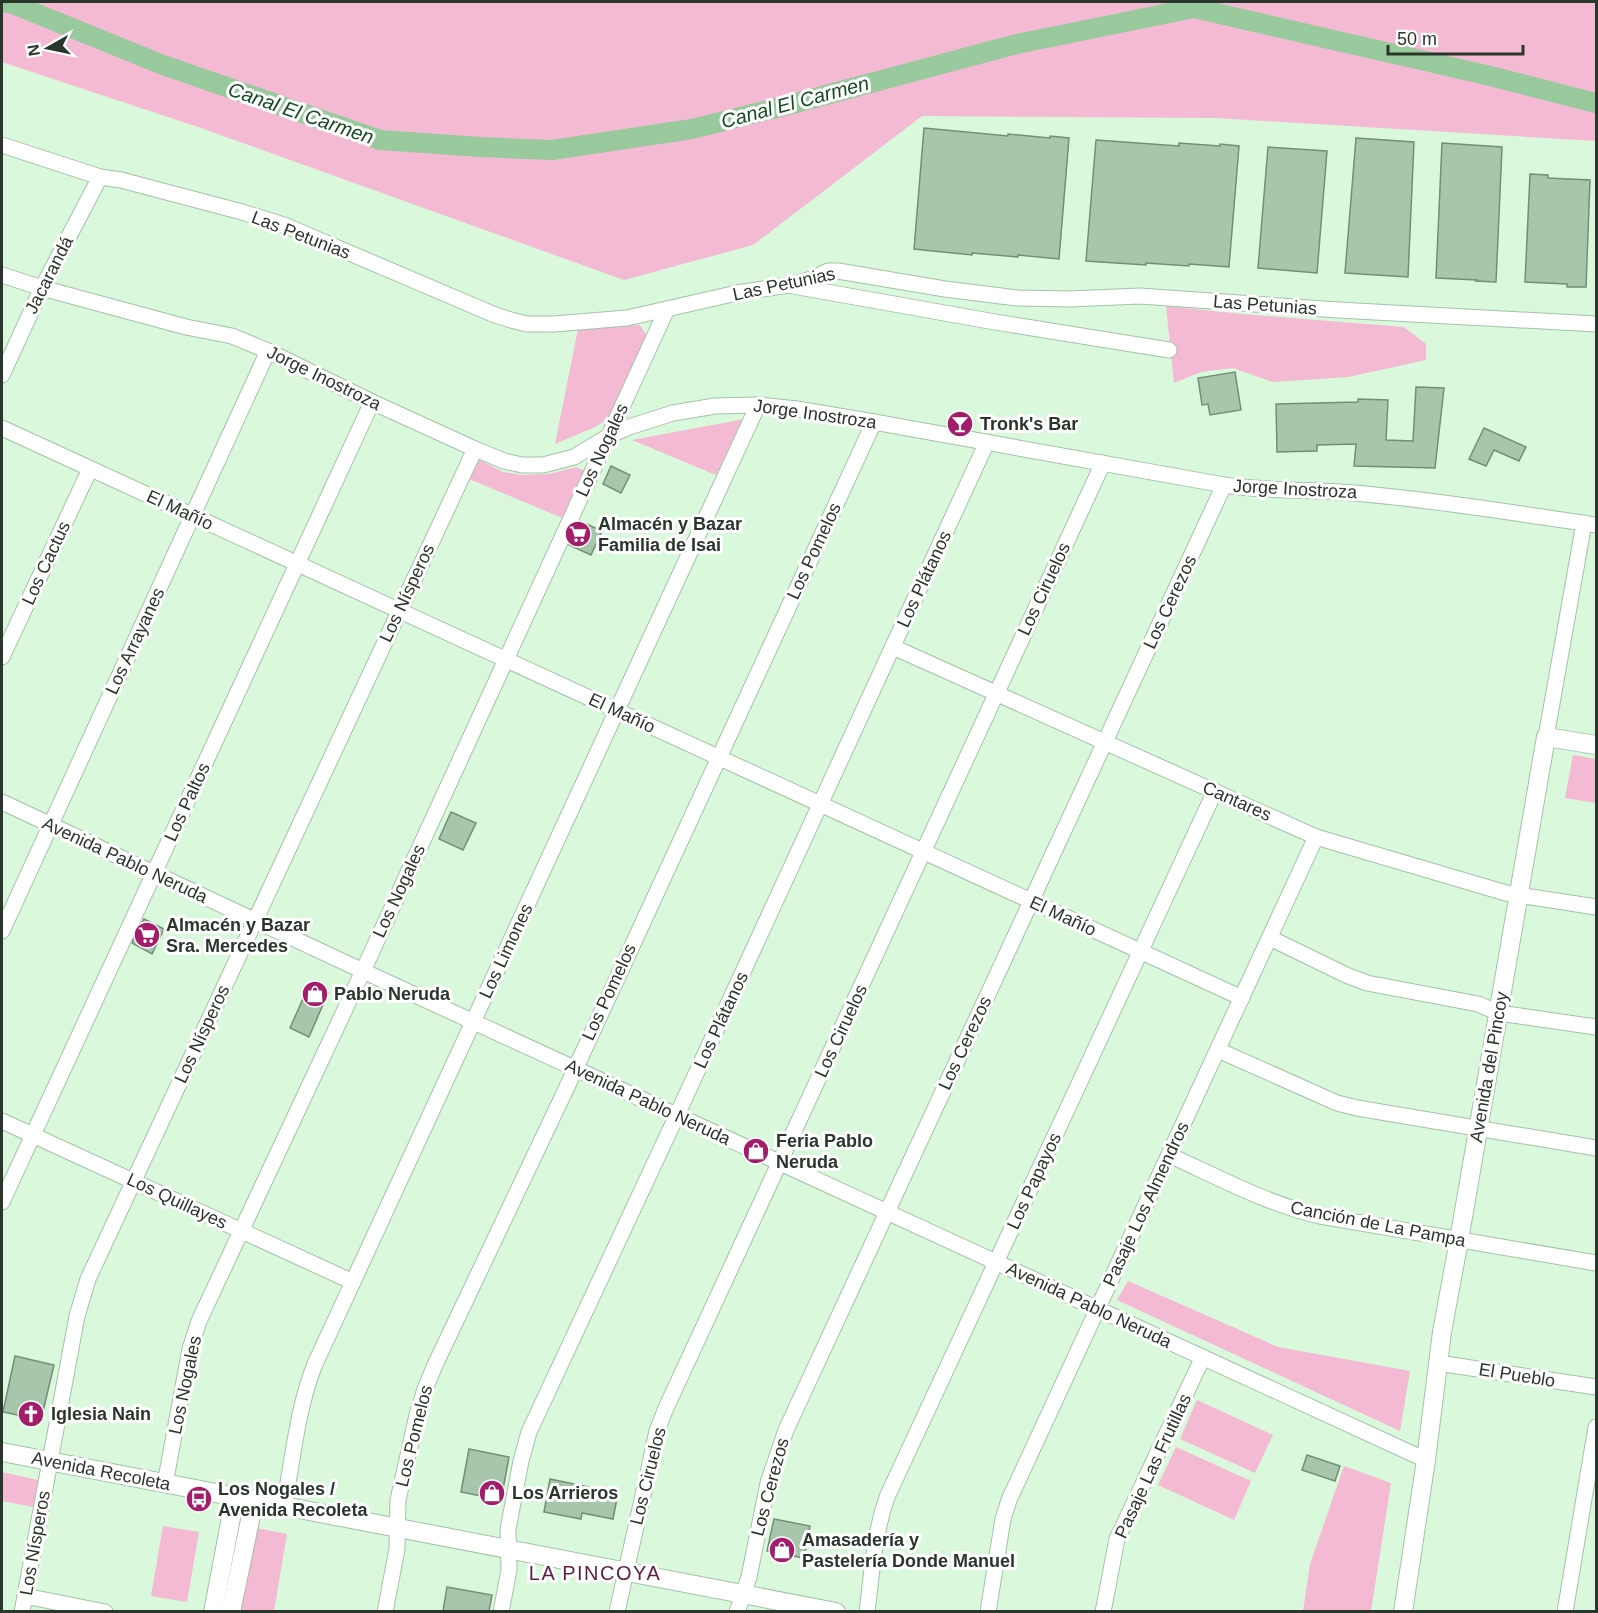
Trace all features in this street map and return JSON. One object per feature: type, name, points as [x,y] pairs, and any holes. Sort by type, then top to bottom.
[{"type":"street","name":"Las Petunias","points":[[2,144],[100,177],[132,183],[284,225],[511,320],[527,324],[627,318],[737,293],[789,285],[838,271],[945,289],[1017,298],[1070,299],[1140,296],[1338,310],[1596,324]]},
{"type":"street","name":"Jacarandá","points":[[2,375],[42,288],[100,177]]},
{"type":"street","name":"Jorge Inostroza","points":[[2,275],[186,327],[232,336],[475,449],[511,463],[532,466],[574,457],[609,436],[673,413],[715,406],[758,405],[874,422],[1224,485],[1271,490],[1396,496],[1590,524]]},
{"type":"street","points":[[789,285],[994,322],[1169,350]]},
{"type":"street","name":"Los Nogales","points":[[165,1484],[190,1348],[199,1321],[363,971],[667,309]]},
{"type":"street","name":"Los Arrayanes","points":[[2,931],[268,351]]},
{"type":"street","name":"Los Paltos","points":[[2,1202],[372,402]]},
{"type":"street","name":"Los Limones","points":[[284,1506],[307,1383],[758,405]]},
{"type":"street","name":"Los Pomelos","points":[[385,1611],[397,1549],[398,1500],[425,1389],[874,422]]},
{"type":"street","name":"El Mañío","points":[[2,428],[1242,998]]},
{"type":"street","name":"Los Plátanos","points":[[501,1611],[509,1570],[508,1529],[529,1432],[987,442]]},
{"type":"street","name":"Los Nísperos","points":[[24,1604],[83,1291],[475,449]]},
{"type":"street","name":"Los Ciruelos","points":[[617,1611],[655,1440],[663,1415],[1103,463]]},
{"type":"street","name":"Los Cactus","points":[[2,657],[90,469]]},
{"type":"street","name":"Los Cerezos","points":[[740,1603],[749,1577],[768,1483],[779,1447],[1224,485]]},
{"type":"street","name":"Avenida del Pincoy","points":[[1403,1611],[1426,1460],[1442,1332],[1546,737],[1590,524]]},
{"type":"street","name":"Cantares","points":[[893,647],[1316,837],[1506,893],[1596,907]]},
{"type":"street","points":[[1546,737],[1596,745]]},
{"type":"street","name":"Los Papayos","points":[[867,1611],[877,1533],[887,1497],[1215,791]]},
{"type":"street","name":"Avenida Pablo Neruda","points":[[2,802],[363,971],[1426,1460]]},
{"type":"street","name":"Pasaje Los Almendros","points":[[988,1611],[1009,1500],[1316,837]]},
{"type":"street","points":[[1270,938],[1367,983],[1478,1004],[1499,1013],[1596,1028]]},
{"type":"street","points":[[1218,1050],[1337,1103],[1596,1149]]},
{"type":"street","name":"Los Quillayes","points":[[2,1121],[352,1282]]},
{"type":"street","name":"Canción de La Pampa","points":[[1169,1155],[1277,1204],[1298,1211],[1596,1263]]},
{"type":"street","name":"Pasaje Las Frutillas","points":[[1103,1611],[1118,1539],[1203,1357]]},
{"type":"street","name":"El Pueblo","points":[[1438,1363],[1596,1387]]},
{"type":"street","points":[[1565,1611],[1596,1426]]},
{"type":"street","name":"Avenida Recoleta","points":[[2,1452],[625,1572],[740,1603],[836,1611]]},
{"type":"street","points":[[213,1611],[235,1497]]},
{"type":"street","points":[[231,1611],[254,1501]]},
{"type":"street","points":[[24,1604],[105,1611]]},
{"type":"shaded area","points":[[2,2],[1596,2],[1596,141],[1216,118],[922,116],[753,245],[624,280],[198,127],[2,62]]},
{"type":"shaded area","points":[[1166,306],[1404,327],[1426,344],[1426,360],[1348,377],[1273,382],[1233,368],[1201,372],[1174,383]]},
{"type":"shaded area","points":[[640,325],[647,336],[610,418],[555,444],[578,329]]},
{"type":"shaded area","points":[[745,419],[716,475],[632,440]]},
{"type":"shaded area","points":[[478,459],[503,472],[522,475],[549,474],[576,467],[585,471],[565,519],[469,479]]},
{"type":"shaded area","points":[[1573,755],[1596,759],[1596,803],[1565,798]]},
{"type":"shaded area","points":[[1128,1281],[1278,1347],[1410,1371],[1400,1431],[1117,1300]]},
{"type":"shaded area","points":[[1197,1400],[1273,1435],[1255,1473],[1180,1439]]},
{"type":"shaded area","points":[[1176,1447],[1251,1481],[1234,1520],[1158,1485]]},
{"type":"shaded area","points":[[1344,1466],[1391,1483],[1371,1611],[1303,1611],[1310,1564]]},
{"type":"shaded area","points":[[2,1472],[43,1481],[39,1508],[2,1501]]},
{"type":"shaded area","points":[[163,1526],[199,1532],[187,1602],[151,1596]]},
{"type":"shaded area","points":[[256,1528],[287,1534],[274,1611],[240,1612]]},
{"type":"building","points":[[924,128],[1008,136],[1008,134],[1069,138],[1059,259],[1018,255],[1018,257],[972,253],[972,255],[914,249]]},
{"type":"building","points":[[1356,138],[1414,142],[1408,277],[1345,273]]},
{"type":"building","points":[[1096,140],[1179,146],[1179,143],[1239,146],[1229,267],[1086,261]]},
{"type":"building","points":[[1442,143],[1502,147],[1496,282],[1436,278]]},
{"type":"building","points":[[1268,147],[1327,151],[1317,273],[1258,268]]},
{"type":"building","points":[[1530,174],[1548,175],[1548,178],[1590,180],[1586,287],[1525,282]]},
{"type":"building","points":[[1235,372],[1241,410],[1210,415],[1208,404],[1202,405],[1198,378]]},
{"type":"building","points":[[1416,387],[1444,388],[1435,468],[1354,466],[1356,444],[1317,445],[1317,451],[1277,452],[1276,404],[1358,402],[1358,399],[1388,400],[1386,440],[1413,441]]},
{"type":"building","points":[[1484,428],[1526,447],[1519,461],[1494,450],[1486,466],[1469,459]]},
{"type":"building","points":[[611,466],[630,475],[621,493],[603,484]]},
{"type":"building","points":[[580,521],[602,531],[591,555],[569,545]]},
{"type":"building","points":[[451,812],[476,823],[463,850],[439,839]]},
{"type":"building","name":"Almacén y Bazar Sra. Mercedes","points":[[144,919],[164,929],[152,954],[132,943]]},
{"type":"building","points":[[309,985],[328,993],[309,1037],[290,1028]]},
{"type":"building","points":[[15,1356],[54,1365],[41,1420],[3,1412]]},
{"type":"building","points":[[469,1449],[509,1457],[501,1500],[461,1492]]},
{"type":"building","points":[[1307,1455],[1340,1466],[1335,1481],[1302,1470]]},
{"type":"building","points":[[550,1479],[618,1493],[613,1519],[582,1513],[581,1519],[544,1512]]},
{"type":"building","points":[[774,1519],[810,1526],[804,1558],[767,1551]]},
{"type":"building","points":[[447,1587],[492,1595],[489,1611],[443,1611]]},
{"type":"waterway","name":"Canal El Carmen","points":[[2,2],[13,4],[163,65],[380,140],[480,147],[552,150],[692,129],[1017,44],[1194,8],[1482,74],[1596,103]]},
{"type":"place","name":"Tronk's Bar","points":[[960,424]]},
{"type":"place","name":"Almacén y Bazar Familia de Isai","points":[[578,534]]},
{"type":"place","name":"Almacén y Bazar Sra. Mercedes","points":[[147,935]]},
{"type":"place","name":"Pablo Neruda","points":[[315,994]]},
{"type":"place","name":"Feria Pablo Neruda","points":[[756,1151]]},
{"type":"place","name":"Iglesia Nain","points":[[31,1414]]},
{"type":"place","name":"Los Arrieros","points":[[492,1493]]},
{"type":"place","name":"Los Nogales / Avenida Recoleta","points":[[199,1499]]},
{"type":"place","name":"Amasadería y Pastelería Donde Manuel","points":[[782,1550]]},
{"type":"district","name":"LA PINCOYA","points":[[595,1573]]}]
